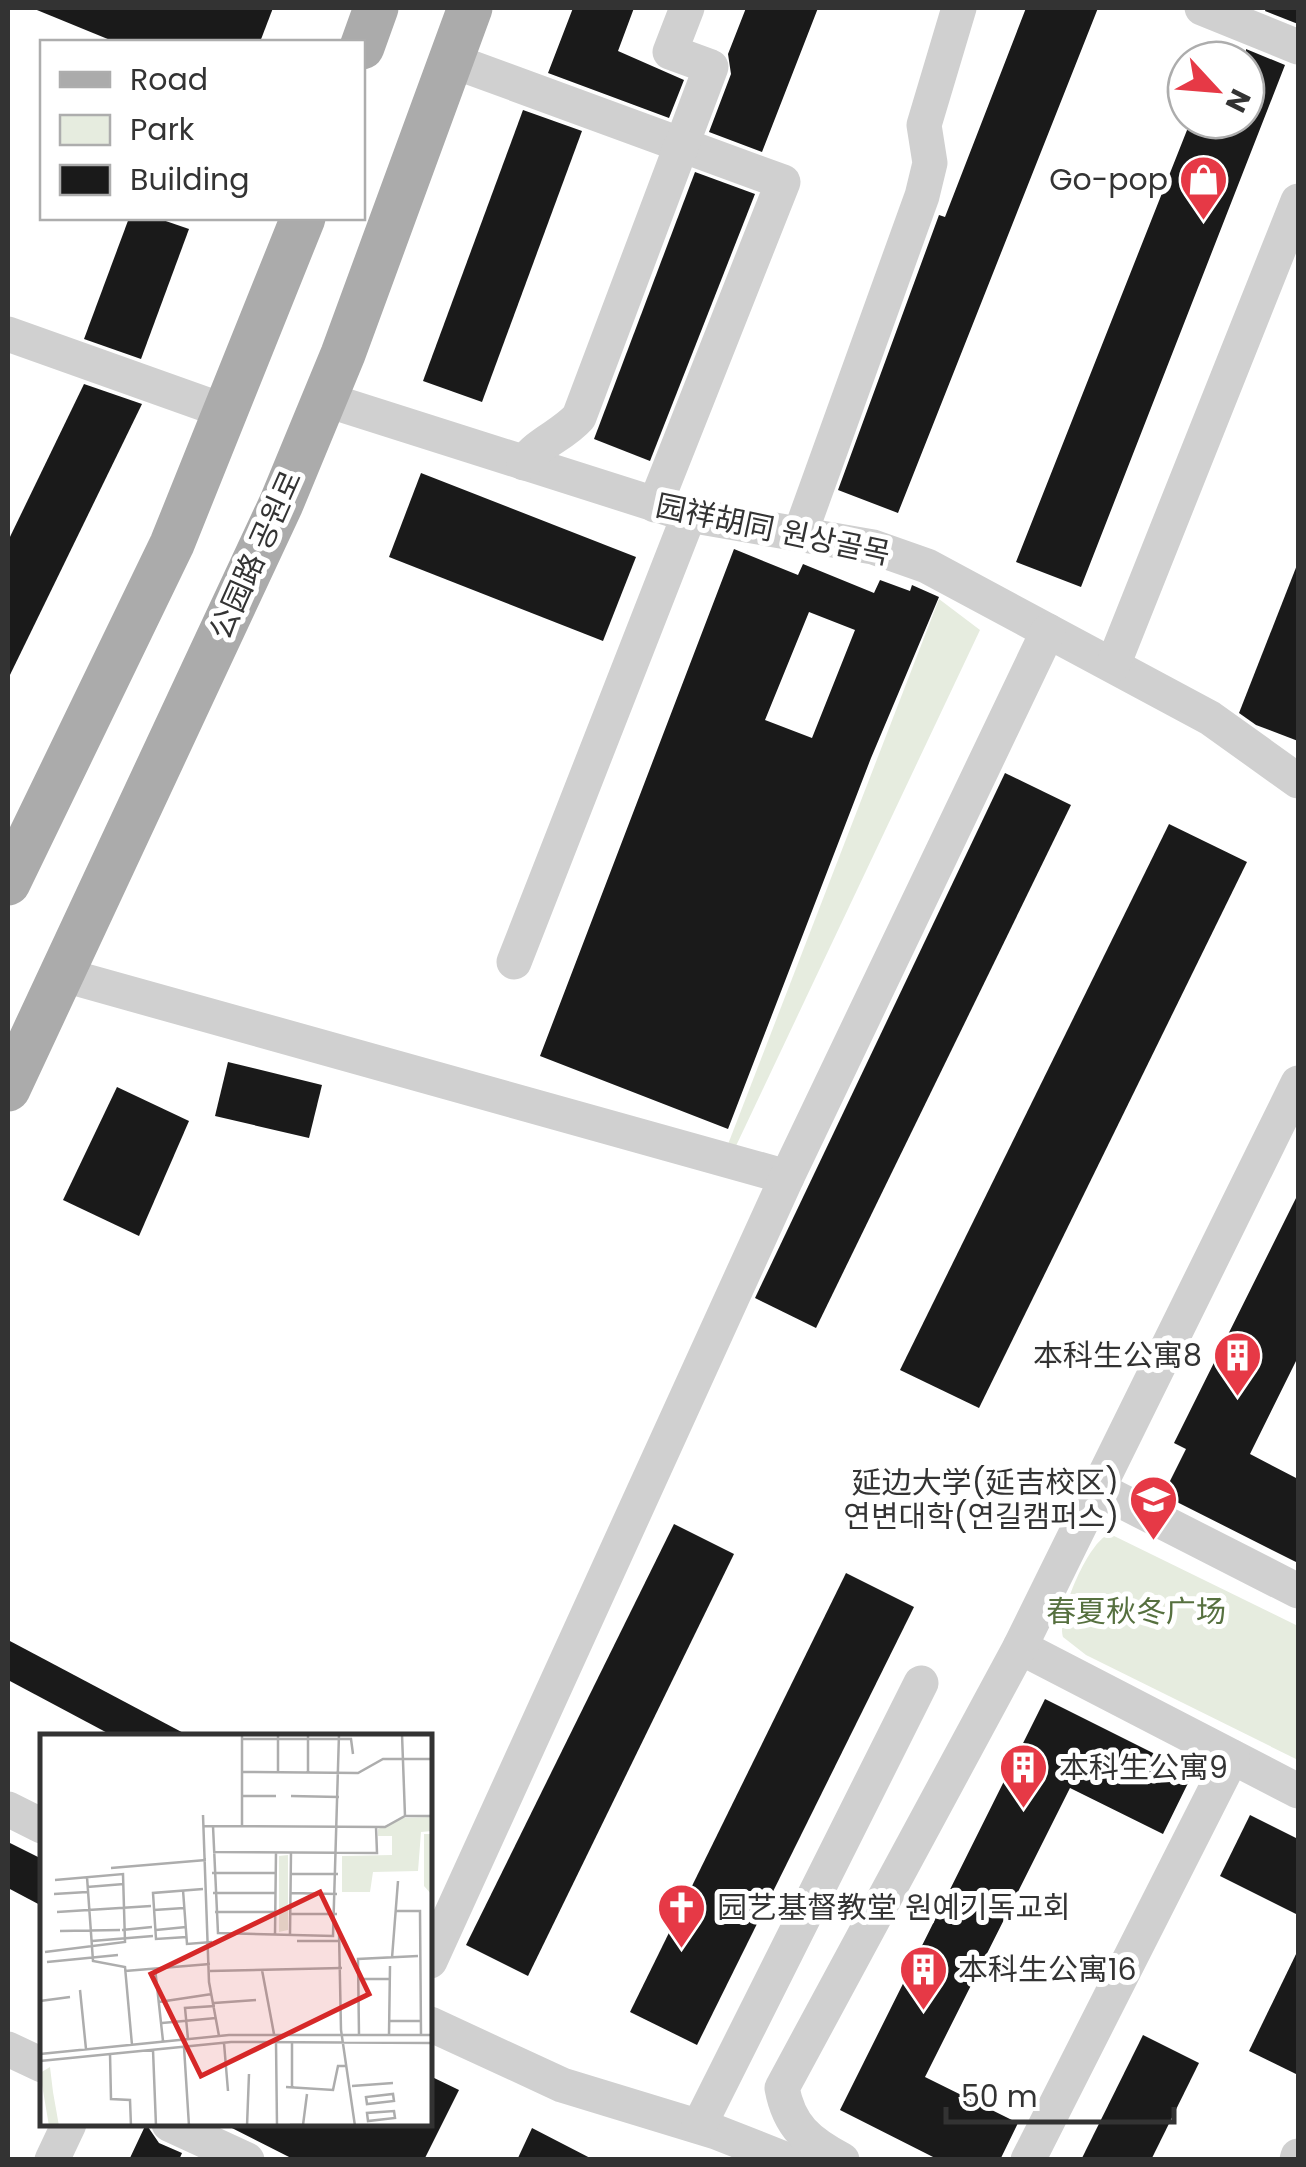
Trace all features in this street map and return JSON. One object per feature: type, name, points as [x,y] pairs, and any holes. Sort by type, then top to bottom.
[{"type":"main road","points":[[365,40],[376,8]]},
{"type":"main road","name":"公园路 공원로","points":[[8,1088],[239,598],[324,399],[470,8]]},
{"type":"main road","points":[[8,884],[172,544],[303,220]]},
{"type":"street","points":[[524,464],[535,446],[568,430],[579,417],[711,66],[670,52],[688,8]]},
{"type":"street","points":[[800,534],[922,196],[930,163],[924,125],[958,8]]},
{"type":"street","points":[[1202,8],[1298,47]]},
{"type":"street","points":[[450,60],[783,182],[514,962]]},
{"type":"street","points":[[1113,666],[1298,201]]},
{"type":"street","points":[[8,334],[227,412]]},
{"type":"street","name":"园祥胡同 원상골목","points":[[324,399],[672,510],[873,547],[927,566],[1210,718],[1298,782]]},
{"type":"street","points":[[432,1957],[786,1177],[1048,631]]},
{"type":"street","points":[[64,975],[786,1177]]},
{"type":"street","points":[[835,2156],[797,2130],[787,2114],[782,2088],[1020,1647],[1298,1083]]},
{"type":"street","points":[[1096,1488],[1298,1591]]},
{"type":"street","points":[[1020,1647],[1298,1791]]},
{"type":"street","points":[[698,2126],[922,1683]]},
{"type":"street","points":[[1028,2160],[1232,1757]]},
{"type":"street","points":[[8,1809],[40,1825]]},
{"type":"street","points":[[432,2025],[562,2085],[698,2126],[788,2160]]},
{"type":"street","points":[[8,2048],[40,2064]]},
{"type":"street","points":[[52,2160],[68,2127]]},
{"type":"street","points":[[173,2127],[204,2151],[247,2160]]},
{"type":"green space","points":[[939,599],[980,630],[735,1148],[725,1152]]},
{"type":"green space","name":"春夏秋冬广场","points":[[1110,1534],[1298,1626],[1298,1760],[1086,1655],[1063,1637],[1064,1613],[1076,1580],[1093,1549]]},
{"type":"building","points":[[32,8],[273,8],[261,40],[110,40]]},
{"type":"building","points":[[573,8],[634,8],[618,51],[684,80],[669,118],[548,73]]},
{"type":"building","points":[[746,8],[818,8],[762,152],[709,132],[731,74],[728,54]]},
{"type":"building","points":[[1026,8],[1098,8],[898,513],[838,490],[939,215],[945,217]]},
{"type":"building","points":[[1298,8],[1298,24],[1265,11]]},
{"type":"building","points":[[1266,57],[1285,65],[1266,114]]},
{"type":"building","points":[[523,110],[582,131],[482,402],[423,381]]},
{"type":"building","points":[[1183,140],[1256,140],[1081,587],[1016,562]]},
{"type":"building","points":[[695,172],[755,194],[650,461],[594,439]]},
{"type":"building","points":[[128,220],[163,220],[189,229],[141,359],[84,339]]},
{"type":"building","points":[[84,384],[142,404],[8,679],[8,541]]},
{"type":"building","points":[[421,473],[636,557],[603,641],[389,557]]},
{"type":"building","points":[[734,549],[798,575],[803,564],[874,593],[880,580],[910,591],[912,585],[939,597],[871,758],[728,1129],[540,1056]],"holes":[[[809,612],[855,630],[812,738],[765,720]]]},
{"type":"building","points":[[1297,565],[1298,741],[1256,725],[1239,713]]},
{"type":"building","points":[[1005,773],[1071,805],[816,1328],[755,1298]]},
{"type":"building","points":[[1169,824],[1247,862],[979,1408],[900,1370]]},
{"type":"building","points":[[228,1062],[322,1085],[309,1138],[215,1116]]},
{"type":"building","points":[[117,1087],[189,1121],[139,1236],[63,1200]]},
{"type":"building","name":"本科生公寓8","points":[[1298,1194],[1298,1357],[1250,1454],[1298,1479],[1298,1563],[1163,1495],[1186,1449],[1174,1443]]},
{"type":"building","points":[[674,1524],[734,1554],[528,1976],[466,1945]]},
{"type":"building","points":[[846,1573],[914,1607],[697,2045],[630,2012]]},
{"type":"building","points":[[8,1640],[185,1734],[109,1734],[8,1680]]},
{"type":"building","points":[[1045,1699],[1193,1773],[1163,1834],[1070,1788],[925,2077],[1018,2123],[1000,2160],[939,2160],[840,2110]]},
{"type":"building","points":[[1250,1815],[1298,1839],[1298,1915],[1220,1876]]},
{"type":"building","points":[[8,1842],[40,1858],[40,1905],[8,1888]]},
{"type":"building","points":[[1298,1950],[1298,2075],[1249,2051]]},
{"type":"building","points":[[1143,2035],[1199,2063],[1151,2160],[1081,2160]]},
{"type":"building","points":[[432,2077],[459,2090],[424,2160],[295,2160],[230,2127],[432,2127]]},
{"type":"building","points":[[145,2127],[159,2143],[182,2153],[179,2160],[129,2160]]},
{"type":"building","points":[[532,2128],[594,2160],[517,2160]]},
{"type":"place","name":"Go-pop","points":[[1203,222]]},
{"type":"place","name":"本科生公寓8","points":[[1237,1398]]},
{"type":"place","name":"延边大学(延吉校区) 연변대학(연길캠퍼스)","points":[[1154,1542]]},
{"type":"place","name":"本科生公寓9","points":[[1024,1810]]},
{"type":"place","name":"园艺基督教堂 원예기독교회","points":[[682,1950]]},
{"type":"place","name":"本科生公寓16","points":[[923,2012]]}]
